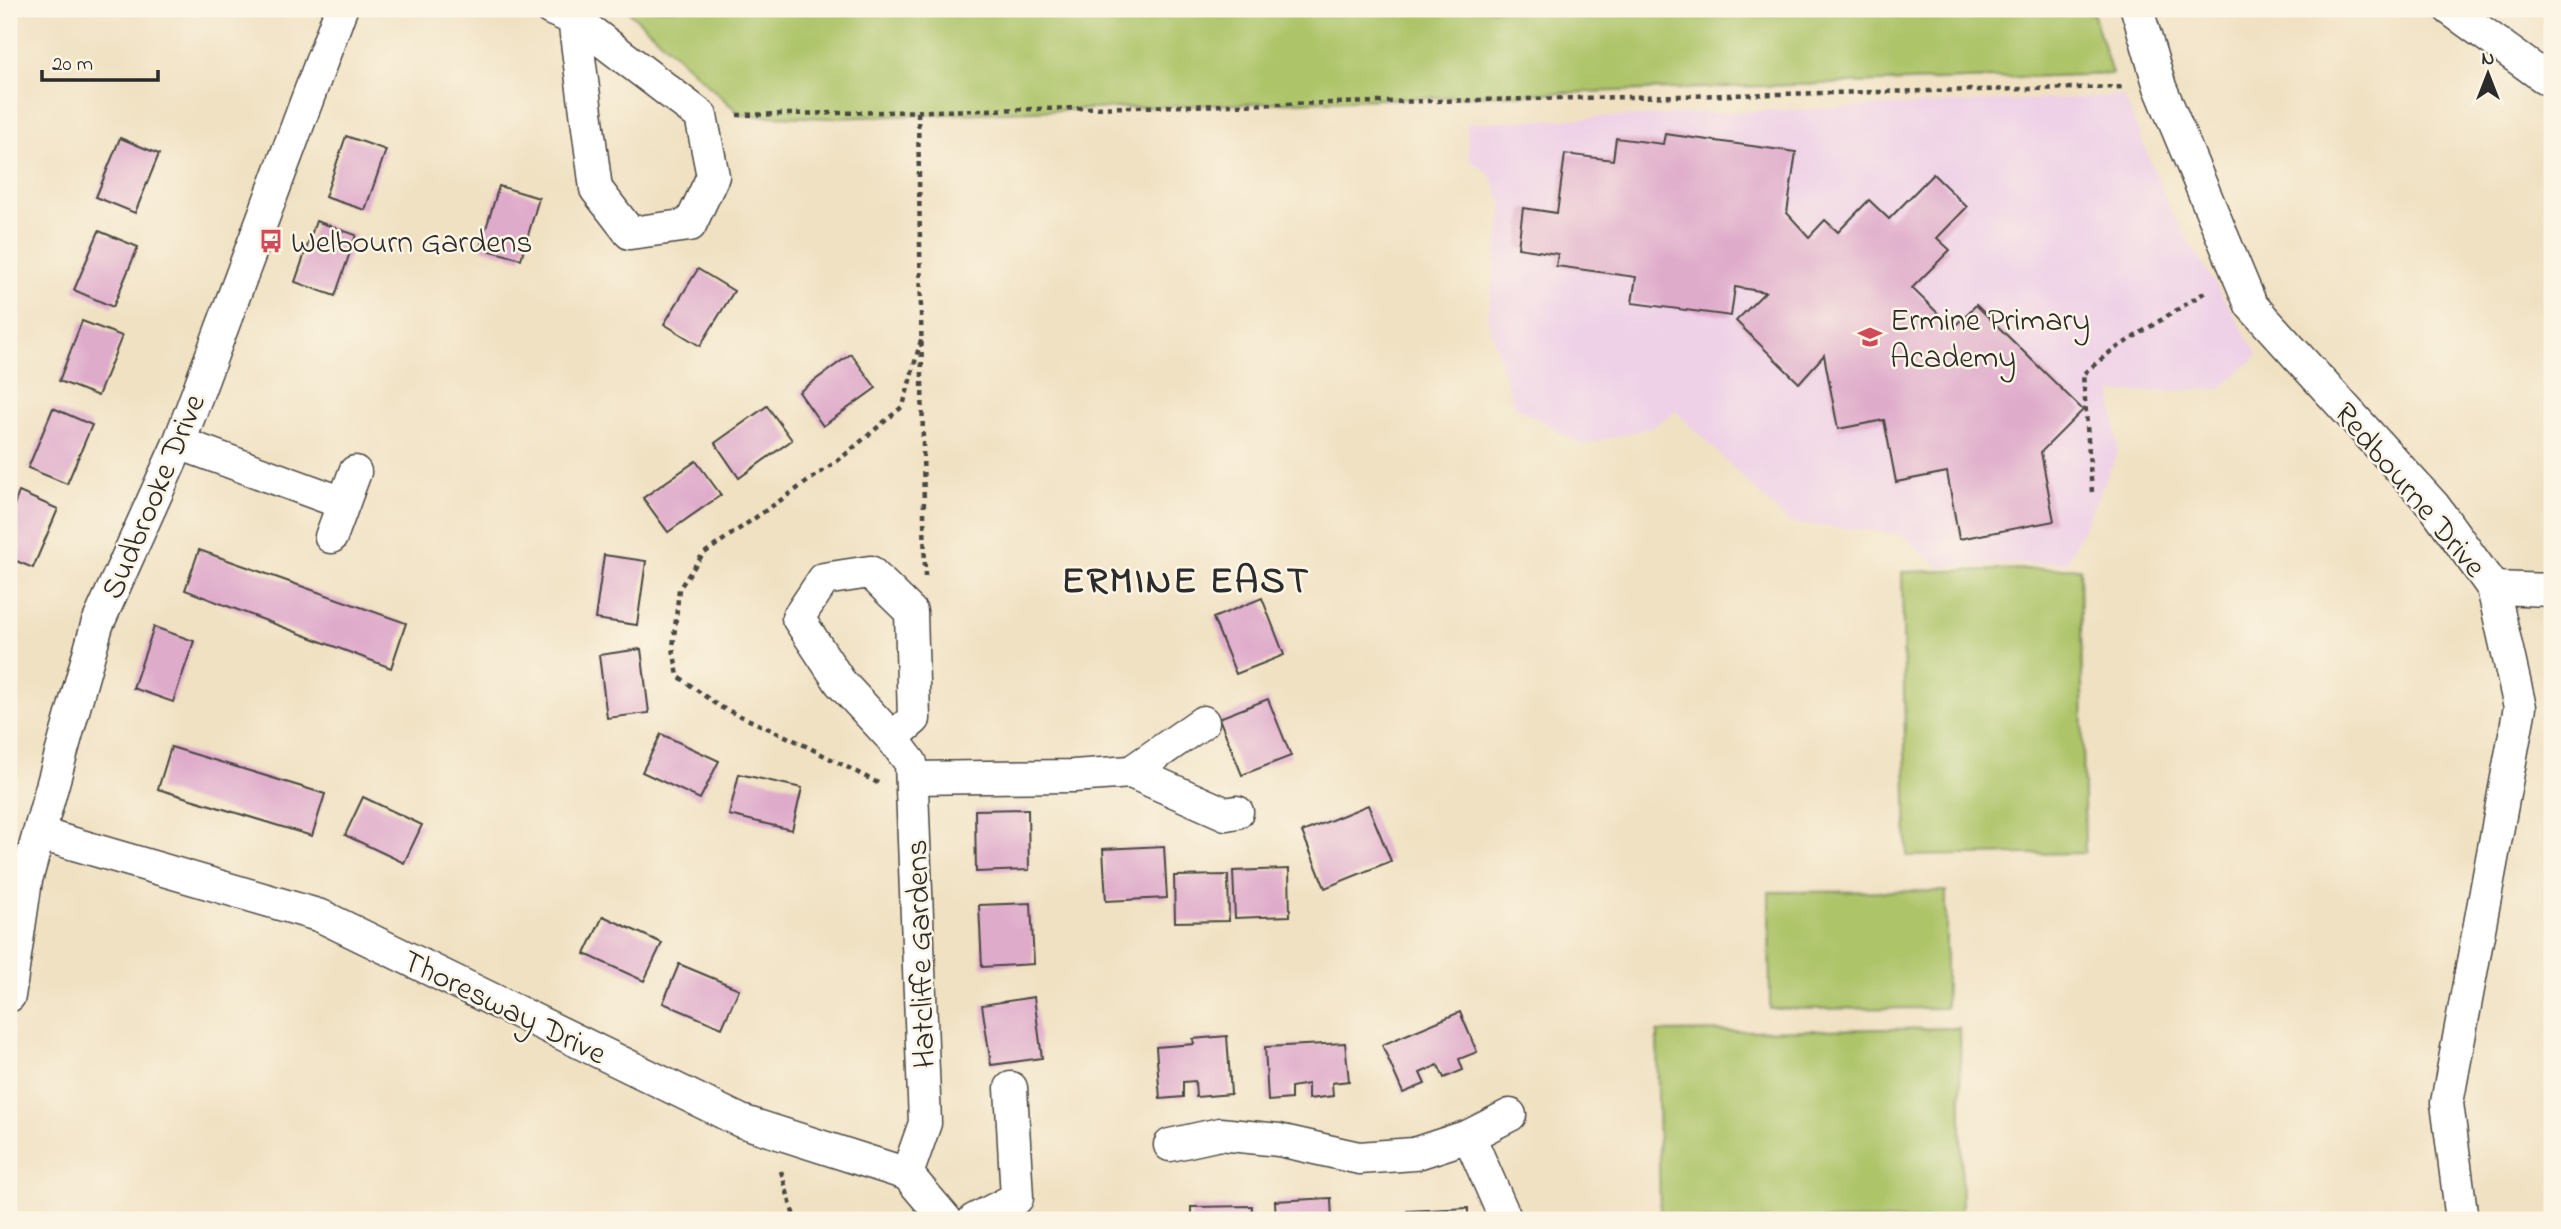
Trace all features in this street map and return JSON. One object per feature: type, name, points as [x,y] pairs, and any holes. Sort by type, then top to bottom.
[{"type":"street","name":"Redbourne Drive","points":[[2137,9],[2160,86],[2251,305],[2434,506],[2493,588],[2520,707],[2447,1103],[2462,1220]]},
{"type":"street","points":[[2450,9],[2544,77],[2552,74]]},
{"type":"street","name":"Sudbrooke Drive","points":[[9,996],[17,878],[40,834],[97,625],[179,443],[331,13]]},
{"type":"street","points":[[563,14],[701,116],[713,176],[690,225],[630,233],[596,189],[563,14]]},
{"type":"street","points":[[179,443],[343,503]]},
{"type":"street","points":[[331,537],[355,472]]},
{"type":"street","name":"Hatcliffe Gardens","points":[[907,1174],[925,1123],[911,763],[892,738],[840,682],[798,618],[824,579],[870,572],[911,612]]},
{"type":"street","points":[[2493,588],[2552,590]]},
{"type":"street","points":[[892,738],[914,719],[911,612]]},
{"type":"street","points":[[1131,772],[1203,722]]},
{"type":"street","points":[[912,778],[1073,776],[1131,772],[1226,814],[1237,812]]},
{"type":"street","name":"Thoresway Drive","points":[[40,834],[321,916],[741,1121],[907,1174]]},
{"type":"street","points":[[974,1220],[1025,1209],[1011,1088]]},
{"type":"street","points":[[1170,1145],[1220,1134],[1279,1140],[1359,1157],[1414,1154],[1469,1136],[1510,1115]]},
{"type":"street","points":[[1469,1136],[1507,1220]]},
{"type":"street","points":[[907,1174],[946,1220]]},
{"type":"path","points":[[701,116],[2160,86]]},
{"type":"path","points":[[911,612],[926,590],[918,112]]},
{"type":"path","points":[[2092,492],[2083,374],[2110,352],[2237,272]]},
{"type":"path","points":[[769,1130],[795,1220]]},
{"type":"shaded area","name":"Ermine Primary Academy","points":[[2124,96],[2170,209],[2258,355],[2220,389],[2112,393],[2118,453],[2067,562],[1939,567],[1900,534],[1789,523],[1676,411],[1652,427],[1583,445],[1513,405],[1488,319],[1503,205],[1490,174],[1469,159],[1467,123]]},
{"type":"green space","points":[[626,9],[2092,9],[2112,74],[832,118],[741,115]]},
{"type":"green space","points":[[2080,568],[2085,853],[1907,856],[1902,572]]},
{"type":"green space","points":[[1946,891],[1946,1008],[1770,1009],[1769,892]]},
{"type":"green space","points":[[1960,1028],[1962,1220],[1660,1220],[1657,1032]]},
{"type":"building","points":[[1665,134],[1796,152],[1787,213],[1809,237],[1825,220],[1838,232],[1869,200],[1889,219],[1933,174],[1967,207],[1937,238],[1950,250],[1912,288],[1953,328],[1976,305],[2083,410],[2041,452],[2054,521],[1959,539],[1947,472],[1896,482],[1884,420],[1838,429],[1824,355],[1799,383],[1736,321],[1765,292],[1735,287],[1731,316],[1632,303],[1636,277],[1556,266],[1558,254],[1518,248],[1523,208],[1557,213],[1565,154],[1613,160],[1616,138],[1663,144]]},
{"type":"building","points":[[346,136],[386,150],[365,210],[325,197]]},
{"type":"building","points":[[120,138],[159,154],[135,213],[96,197]]},
{"type":"building","points":[[499,186],[539,198],[521,259],[480,248]]},
{"type":"building","points":[[316,221],[356,235],[335,296],[295,282]]},
{"type":"building","points":[[99,231],[138,247],[113,307],[74,290]]},
{"type":"building","points":[[698,269],[734,291],[700,346],[664,324]]},
{"type":"building","points":[[82,321],[122,336],[98,396],[59,381]]},
{"type":"building","points":[[851,354],[876,388],[823,426],[799,392]]},
{"type":"building","points":[[767,406],[792,440],[739,478],[715,443]]},
{"type":"building","points":[[53,408],[92,425],[67,484],[28,468]]},
{"type":"building","points":[[696,461],[721,495],[668,532],[643,498]]},
{"type":"building","points":[[19,492],[58,509],[33,568],[9,558],[9,518]]},
{"type":"building","points":[[199,550],[406,623],[391,668],[185,590]]},
{"type":"building","points":[[604,555],[646,561],[637,625],[595,619]]},
{"type":"building","points":[[1262,598],[1284,655],[1236,674],[1213,618]]},
{"type":"building","points":[[154,627],[194,641],[173,702],[133,688]]},
{"type":"building","points":[[641,649],[649,713],[607,718],[599,655]]},
{"type":"building","points":[[1268,699],[1291,756],[1242,775],[1219,718]]},
{"type":"building","points":[[661,734],[719,761],[700,799],[642,772]]},
{"type":"building","points":[[171,747],[325,794],[312,836],[158,789]]},
{"type":"building","points":[[739,774],[802,788],[792,830],[729,815]]},
{"type":"building","points":[[363,797],[422,825],[404,863],[345,835]]},
{"type":"building","points":[[1368,805],[1391,861],[1325,888],[1302,832]]},
{"type":"building","points":[[1028,809],[1029,870],[976,872],[975,810]]},
{"type":"building","points":[[1164,846],[1167,898],[1106,901],[1103,849]]},
{"type":"building","points":[[1289,869],[1290,916],[1235,918],[1233,871]]},
{"type":"building","points":[[1228,875],[1229,921],[1175,922],[1174,876]]},
{"type":"building","points":[[1031,903],[1034,964],[982,967],[979,905]]},
{"type":"building","points":[[603,916],[662,943],[644,981],[585,954]]},
{"type":"building","points":[[679,964],[739,989],[722,1028],[663,1003]]},
{"type":"building","points":[[1034,997],[1042,1058],[991,1065],[982,1005]]},
{"type":"building","points":[[1460,1012],[1477,1052],[1459,1059],[1463,1070],[1444,1078],[1438,1065],[1420,1073],[1425,1084],[1403,1093],[1382,1045]]},
{"type":"building","points":[[1227,1036],[1231,1094],[1196,1097],[1195,1081],[1183,1082],[1183,1097],[1160,1099],[1156,1047],[1194,1044],[1193,1039]]},
{"type":"building","points":[[1345,1043],[1349,1081],[1332,1083],[1333,1096],[1308,1099],[1308,1084],[1291,1087],[1291,1099],[1268,1101],[1265,1047]]},
{"type":"building","points":[[1331,1198],[1332,1220],[1276,1220],[1275,1201]]},
{"type":"building","points":[[1252,1206],[1252,1220],[1191,1220],[1191,1207]]},
{"type":"building","points":[[1468,1208],[1468,1220],[1407,1220],[1407,1211]]},
{"type":"place","name":"Welbourn Gardens","points":[[271,241]]},
{"type":"place","name":"Ermine Primary Academy","points":[[1870,337]]},
{"type":"district","name":"ERMINE EAST","points":[[1186,579]]}]
